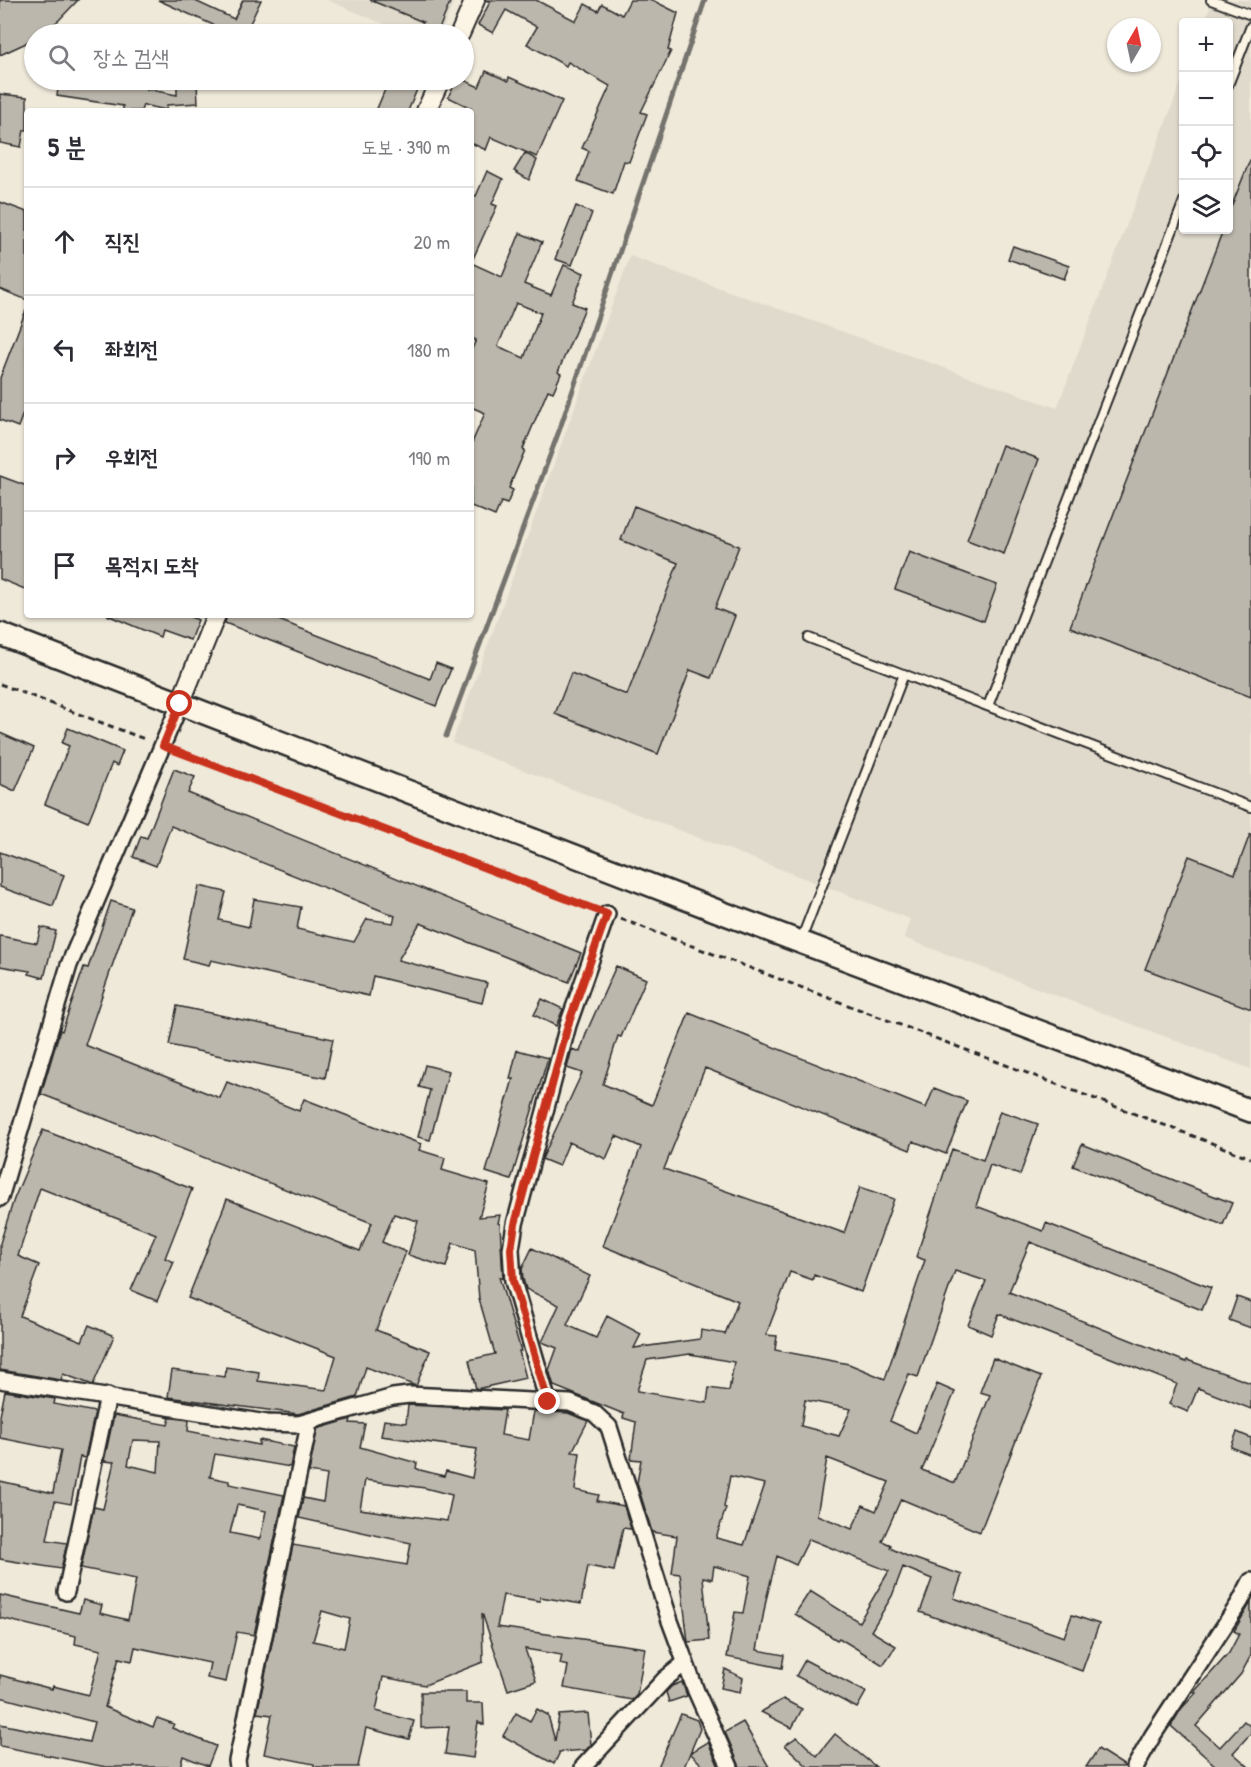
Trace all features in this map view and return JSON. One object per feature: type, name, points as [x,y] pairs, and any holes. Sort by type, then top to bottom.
[{"type":"main road","points":[[0,634],[800,942],[1251,1111]]},
{"type":"street","points":[[464,24],[475,0]]},
{"type":"street","points":[[427,108],[435,90]]},
{"type":"street","points":[[0,1198],[69,965],[163,746],[215,618]]},
{"type":"street","points":[[548,1402],[513,1281],[511,1249],[515,1224],[568,1025],[607,914]]},
{"type":"street","points":[[0,1380],[267,1423],[299,1424],[393,1397],[409,1395],[570,1403],[594,1413],[609,1427],[670,1621],[730,1767]]},
{"type":"street","points":[[66,1592],[108,1396]]},
{"type":"street","points":[[238,1767],[237,1761],[308,1430],[299,1424]]},
{"type":"street","points":[[1135,1767],[1251,1581]]},
{"type":"street","points":[[583,1767],[665,1679],[686,1663]]},
{"type":"lane","points":[[1210,0],[1251,15]]},
{"type":"lane","points":[[1233,72],[1251,26]]},
{"type":"lane","points":[[988,706],[1179,214]]},
{"type":"lane","points":[[809,638],[1251,807]]},
{"type":"lane","points":[[800,942],[904,674]]},
{"type":"path","points":[[0,684],[1251,1158]]},
{"type":"shaded area","points":[[327,0],[454,0],[445,24],[384,24]]},
{"type":"shaded area","points":[[1213,0],[1251,0],[1251,1069],[904,938],[910,919],[452,743],[630,256],[1057,408],[1179,88],[1179,234],[1233,234],[1233,18],[1206,18]]},
{"type":"building","points":[[0,0],[78,0],[54,24],[24,24],[24,44],[0,55]]},
{"type":"building","points":[[158,0],[193,0],[234,19],[243,0],[261,0],[250,24],[211,24]]},
{"type":"building","points":[[370,0],[451,0],[441,24],[422,24],[423,22]]},
{"type":"building","points":[[486,0],[536,0],[576,21],[585,4],[598,11],[602,4],[622,15],[630,0],[652,0],[678,13],[668,50],[671,51],[641,112],[647,114],[629,162],[624,161],[613,194],[578,181],[589,151],[582,148],[610,86],[568,62],[566,66],[527,44],[537,27],[506,10],[493,33],[478,25],[490,2]]},
{"type":"building","points":[[486,71],[508,81],[509,77],[562,101],[537,157],[491,137],[486,150],[474,144],[474,108],[448,97],[452,90],[474,90],[474,85],[479,87]]},
{"type":"building","points":[[58,90],[151,90],[177,95],[177,90],[197,90],[198,103],[167,105],[166,108],[143,105],[142,108],[123,108],[123,106],[57,96]]},
{"type":"building","points":[[385,90],[417,90],[409,108],[377,108]]},
{"type":"building","points":[[0,94],[27,97],[21,147],[0,143]]},
{"type":"building","points":[[525,153],[537,160],[529,180],[514,171]]},
{"type":"building","points":[[1251,160],[1251,697],[1070,627],[1221,234],[1233,234],[1233,202]]},
{"type":"building","points":[[487,171],[503,179],[492,204],[497,206],[474,256],[474,195],[476,196]]},
{"type":"building","points":[[0,202],[24,211],[24,299],[0,289]]},
{"type":"building","points":[[576,206],[592,213],[572,265],[555,259]]},
{"type":"building","points":[[520,233],[542,242],[524,284],[551,295],[564,265],[584,273],[572,303],[585,308],[558,372],[561,374],[553,392],[548,390],[523,449],[525,450],[509,488],[513,490],[507,504],[501,502],[495,516],[474,507],[474,438],[485,413],[474,408],[474,344],[476,340],[474,339],[474,264],[502,277]],"holes":[[[516,303],[541,313],[524,358],[498,346]]]},
{"type":"building","points":[[1013,246],[1069,266],[1064,279],[1008,259]]},
{"type":"building","points":[[24,315],[24,411],[18,427],[0,420],[0,378]]},
{"type":"building","points":[[1002,445],[1039,459],[1004,554],[967,540]]},
{"type":"building","points":[[0,476],[24,485],[24,589],[0,579]]},
{"type":"building","points":[[634,506],[739,546],[715,608],[735,616],[711,678],[690,670],[658,754],[555,714],[571,673],[627,695],[678,563],[621,540]]},
{"type":"building","points":[[909,552],[997,585],[984,621],[895,589]]},
{"type":"building","points":[[114,618],[193,618],[198,620],[190,640],[162,630],[160,637]]},
{"type":"building","points":[[226,618],[274,618],[430,679],[436,663],[451,669],[436,706],[225,623]]},
{"type":"building","points":[[68,728],[123,751],[117,766],[112,763],[88,822],[45,804],[69,746],[62,743]]},
{"type":"building","points":[[0,733],[34,748],[15,791],[0,784]]},
{"type":"building","points":[[174,769],[195,777],[188,793],[581,953],[569,982],[420,923],[398,960],[487,983],[482,1003],[373,976],[369,996],[211,960],[209,965],[183,959],[199,886],[226,892],[219,920],[249,927],[254,899],[301,907],[297,929],[354,942],[367,919],[393,923],[395,916],[171,826],[156,866],[133,857],[141,836],[147,838]]},
{"type":"building","points":[[1250,834],[1251,1009],[1145,969],[1189,856],[1235,874]]},
{"type":"building","points":[[0,852],[64,875],[53,906],[0,887]]},
{"type":"building","points":[[111,901],[132,908],[85,1045],[220,1098],[227,1082],[299,1111],[304,1099],[421,1144],[419,1150],[445,1158],[442,1170],[489,1184],[479,1217],[500,1215],[498,1223],[500,1224],[503,1279],[499,1277],[521,1351],[519,1351],[526,1378],[476,1389],[469,1360],[495,1354],[479,1299],[475,1250],[453,1243],[446,1267],[408,1255],[418,1221],[394,1214],[382,1242],[406,1252],[376,1330],[430,1351],[416,1386],[366,1367],[357,1397],[298,1414],[168,1397],[172,1370],[225,1377],[226,1367],[259,1372],[258,1381],[326,1390],[336,1356],[188,1298],[227,1199],[360,1251],[372,1223],[41,1094],[60,1030],[62,1031],[84,967],[88,968]]},
{"type":"building","points":[[41,927],[56,931],[44,978],[29,974],[30,971],[0,966],[0,936],[37,943]]},
{"type":"building","points":[[616,966],[646,979],[621,1037],[618,1036],[603,1084],[652,1105],[689,1013],[926,1108],[934,1088],[967,1101],[946,1154],[913,1141],[910,1150],[705,1068],[664,1169],[844,1233],[860,1187],[894,1199],[861,1292],[814,1275],[813,1280],[790,1272],[766,1335],[777,1336],[775,1350],[849,1364],[885,1379],[925,1260],[916,1257],[952,1149],[983,1160],[1000,1111],[1038,1124],[1020,1175],[990,1165],[976,1206],[1043,1231],[1046,1223],[1211,1288],[1202,1310],[1030,1242],[1009,1292],[1186,1362],[1187,1360],[1251,1383],[1251,1409],[1198,1388],[1188,1412],[1169,1404],[1177,1384],[999,1314],[991,1335],[968,1325],[986,1281],[955,1271],[918,1377],[909,1374],[890,1421],[916,1433],[937,1384],[955,1392],[922,1470],[955,1483],[990,1395],[980,1392],[993,1358],[1041,1377],[980,1532],[901,1499],[882,1541],[891,1545],[890,1548],[907,1556],[962,1575],[954,1598],[1064,1637],[1072,1615],[1099,1624],[1082,1671],[920,1612],[932,1579],[903,1567],[892,1596],[871,1631],[896,1646],[883,1665],[795,1614],[810,1591],[859,1622],[889,1571],[809,1539],[796,1565],[777,1556],[766,1600],[757,1650],[784,1655],[782,1668],[727,1657],[735,1612],[743,1613],[750,1576],[747,1575],[714,1566],[712,1579],[703,1577],[709,1640],[688,1642],[680,1574],[672,1573],[677,1536],[652,1532],[637,1483],[641,1460],[631,1459],[636,1422],[623,1418],[624,1414],[554,1386],[549,1370],[557,1348],[542,1342],[559,1305],[526,1289],[522,1269],[532,1248],[590,1276],[567,1325],[596,1338],[607,1316],[641,1334],[634,1348],[700,1339],[701,1330],[725,1334],[738,1301],[603,1246],[641,1147],[616,1136],[606,1159],[569,1142],[559,1166],[542,1159],[582,1073],[567,1068],[572,1049],[580,1052]],"holes":[[[690,1354],[734,1362],[729,1391],[709,1388],[707,1403],[637,1391],[647,1360]],[[805,1400],[851,1409],[839,1436],[801,1426]],[[827,1458],[889,1482],[876,1511],[863,1505],[852,1529],[817,1515]],[[730,1476],[765,1484],[744,1545],[716,1538],[726,1508],[724,1507]]]},
{"type":"building","points":[[542,999],[563,1009],[556,1026],[534,1015]]},
{"type":"building","points":[[177,1006],[333,1039],[325,1078],[169,1045]]},
{"type":"building","points":[[517,1050],[548,1058],[511,1180],[486,1172],[513,1079],[510,1079]]},
{"type":"building","points":[[425,1065],[449,1071],[430,1140],[418,1137],[430,1090],[419,1087]]},
{"type":"building","points":[[43,1130],[192,1189],[165,1258],[174,1262],[157,1301],[131,1290],[156,1234],[40,1188],[18,1256],[39,1265],[20,1316],[82,1341],[89,1325],[114,1336],[93,1385],[63,1374],[61,1380],[0,1370],[0,1243],[14,1199]]},
{"type":"building","points":[[1082,1144],[1232,1203],[1223,1225],[1073,1166]]},
{"type":"building","points":[[1237,1297],[1251,1302],[1251,1328],[1229,1320]]},
{"type":"building","points":[[5,1391],[55,1399],[54,1404],[95,1412],[85,1458],[80,1457],[71,1504],[55,1501],[47,1540],[67,1543],[61,1569],[0,1559],[0,1481],[53,1493],[61,1450],[0,1438],[0,1416]]},
{"type":"building","points":[[408,1405],[505,1410],[501,1435],[529,1440],[534,1411],[568,1413],[588,1421],[572,1452],[580,1453],[575,1490],[599,1495],[597,1501],[624,1506],[631,1529],[623,1528],[614,1571],[588,1566],[581,1604],[540,1597],[540,1601],[503,1595],[497,1627],[645,1648],[637,1695],[632,1700],[564,1688],[568,1666],[560,1664],[562,1655],[525,1649],[536,1681],[508,1690],[482,1613],[483,1662],[425,1685],[383,1677],[376,1711],[414,1721],[409,1739],[366,1728],[358,1767],[314,1767],[314,1764],[264,1754],[272,1715],[257,1713],[293,1545],[407,1565],[411,1543],[299,1518],[303,1498],[323,1502],[327,1475],[309,1472],[317,1429],[351,1419],[350,1423],[365,1424],[360,1447],[417,1463],[416,1468],[420,1470],[444,1476],[446,1471],[472,1478],[477,1449],[381,1436],[384,1420],[406,1423]],"holes":[[[365,1480],[425,1488],[452,1495],[447,1521],[360,1509]],[[322,1611],[350,1619],[344,1648],[313,1641]]]},
{"type":"building","points":[[114,1415],[168,1425],[170,1418],[166,1417],[189,1420],[188,1431],[259,1445],[259,1440],[294,1447],[290,1467],[215,1454],[210,1477],[229,1481],[229,1484],[284,1495],[254,1635],[237,1632],[226,1682],[207,1678],[210,1663],[135,1647],[132,1661],[119,1658],[105,1707],[153,1727],[157,1718],[174,1724],[172,1728],[216,1746],[208,1766],[183,1756],[180,1767],[106,1767],[0,1746],[0,1724],[89,1742],[94,1722],[0,1697],[0,1675],[52,1689],[53,1686],[89,1695],[101,1650],[75,1644],[76,1636],[0,1618],[0,1595],[79,1613],[83,1600],[102,1605],[100,1613],[128,1620],[136,1579],[81,1568],[94,1507],[103,1509],[114,1462],[104,1461]],"holes":[[[133,1440],[160,1441],[158,1472],[128,1465]],[[237,1505],[266,1511],[260,1539],[230,1533]]]},
{"type":"building","points":[[1237,1432],[1251,1438],[1251,1455],[1231,1447]]},
{"type":"building","points":[[1251,1602],[1251,1655],[1241,1674],[1196,1726],[1220,1747],[1244,1721],[1251,1727],[1251,1733],[1233,1753],[1249,1767],[1217,1767],[1171,1726],[1181,1709],[1196,1693],[1194,1692],[1229,1653],[1239,1634],[1234,1631]]},
{"type":"building","points":[[805,1660],[866,1692],[857,1708],[796,1676]]},
{"type":"building","points":[[725,1669],[743,1678],[740,1692],[721,1688]]},
{"type":"building","points":[[682,1682],[687,1696],[669,1702],[666,1692],[672,1686]]},
{"type":"building","points":[[421,1692],[466,1692],[466,1703],[483,1703],[484,1725],[478,1722],[473,1758],[445,1754],[449,1727],[421,1728]]},
{"type":"building","points":[[783,1699],[802,1709],[792,1728],[761,1712]]},
{"type":"building","points":[[537,1709],[548,1715],[555,1741],[559,1715],[588,1713],[591,1745],[586,1750],[559,1752],[554,1764],[503,1736],[516,1713],[530,1721]]},
{"type":"building","points":[[681,1714],[697,1720],[700,1729],[684,1767],[658,1767]]},
{"type":"building","points":[[743,1722],[769,1767],[740,1767],[725,1732]]},
{"type":"building","points":[[835,1734],[876,1767],[808,1767],[785,1745],[797,1737],[817,1756]]},
{"type":"building","points":[[708,1742],[719,1767],[704,1767],[690,1753]]},
{"type":"building","points":[[1098,1749],[1125,1766],[1125,1767],[1086,1767]]},
{"type":"waterway","points":[[446,736],[559,431],[705,0]]},
{"type":"route","points":[[180,704],[163,746],[607,914],[568,1025],[515,1224],[511,1249],[513,1281],[548,1402]]}]
